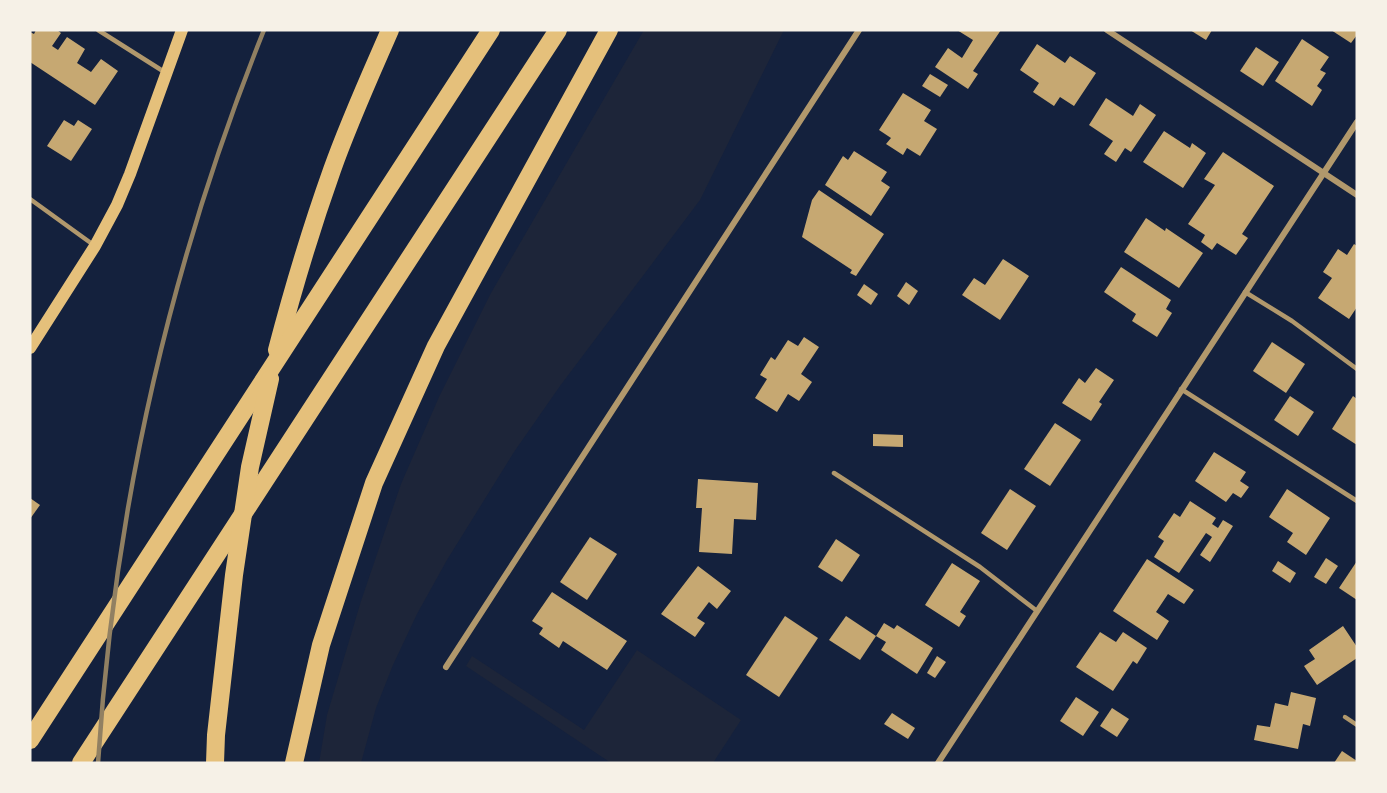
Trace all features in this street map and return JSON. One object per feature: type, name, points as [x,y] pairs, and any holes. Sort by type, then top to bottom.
[{"type":"highway","points":[[215,763],[216,735],[234,575],[250,467],[270,377],[296,280],[332,171],[390,30]]},
{"type":"highway","points":[[30,740],[491,30]]},
{"type":"highway","points":[[81,763],[558,30]]},
{"type":"highway","points":[[294,763],[321,645],[374,483],[436,346],[609,30]]},
{"type":"main road","points":[[30,348],[112,215],[130,174],[182,30]]},
{"type":"street","points":[[446,668],[859,30]]},
{"type":"street","points":[[1107,30],[1357,195]]},
{"type":"street","points":[[938,763],[1357,122]]},
{"type":"lane","points":[[98,30],[166,73]]},
{"type":"lane","points":[[30,199],[95,246]]},
{"type":"lane","points":[[1245,292],[1292,321],[1357,369]]},
{"type":"lane","points":[[1182,389],[1357,501]]},
{"type":"lane","points":[[834,473],[980,567],[1037,611]]},
{"type":"lane","points":[[1346,717],[1357,725]]},
{"type":"shaded area","points":[[644,30],[784,30],[700,200],[560,386],[514,452],[447,560],[417,614],[393,665],[376,708],[361,763],[319,763],[327,715],[361,601],[401,484],[439,397],[491,293]]},
{"type":"shaded area","points":[[637,650],[741,720],[713,763],[611,763],[466,666],[472,656],[584,730]]},
{"type":"building","points":[[36,30],[57,30],[61,33],[52,46],[58,50],[67,37],[85,49],[77,63],[91,72],[101,59],[118,71],[95,105],[30,62],[30,32],[34,34]]},
{"type":"building","points":[[957,30],[1001,30],[973,71],[978,74],[968,89],[935,67],[948,48],[962,58],[973,40]]},
{"type":"building","points":[[1190,30],[1212,30],[1206,40]]},
{"type":"building","points":[[1331,30],[1357,30],[1357,35],[1351,43]]},
{"type":"building","points":[[1302,39],[1329,57],[1320,70],[1326,73],[1317,86],[1322,90],[1312,106],[1275,81]]},
{"type":"building","points":[[1037,44],[1065,63],[1070,56],[1096,73],[1074,106],[1060,97],[1054,106],[1033,92],[1039,83],[1020,70]]},
{"type":"building","points":[[1256,47],[1279,62],[1263,86],[1240,71]]},
{"type":"building","points":[[930,74],[948,85],[940,97],[922,86]]},
{"type":"building","points":[[903,93],[931,110],[924,121],[937,129],[920,156],[907,148],[903,155],[886,144],[891,138],[879,130]]},
{"type":"building","points":[[1106,98],[1133,116],[1140,104],[1156,115],[1131,152],[1125,148],[1116,162],[1104,154],[1113,141],[1089,125]]},
{"type":"building","points":[[64,120],[74,126],[78,120],[92,129],[71,161],[47,146]]},
{"type":"building","points":[[1164,131],[1190,148],[1192,143],[1206,153],[1183,188],[1143,162]]},
{"type":"building","points":[[854,151],[887,172],[881,181],[890,187],[871,216],[825,185],[843,156],[848,160]]},
{"type":"building","points":[[1223,152],[1274,186],[1242,234],[1248,238],[1236,255],[1217,243],[1212,250],[1201,242],[1205,235],[1188,224],[1215,185],[1204,179]]},
{"type":"building","points":[[819,190],[884,234],[856,276],[850,273],[852,270],[802,237],[812,200]]},
{"type":"building","points":[[1146,218],[1165,231],[1166,228],[1203,253],[1179,288],[1124,252]]},
{"type":"building","points":[[1354,244],[1357,246],[1357,307],[1349,319],[1318,298],[1332,278],[1323,272],[1338,249],[1347,255]]},
{"type":"building","points":[[1003,259],[1029,276],[1000,320],[962,295],[974,278],[985,285]]},
{"type":"building","points":[[1121,267],[1171,300],[1166,309],[1172,313],[1157,337],[1132,321],[1136,314],[1104,292]]},
{"type":"building","points":[[906,282],[918,291],[909,305],[897,296]]},
{"type":"building","points":[[864,284],[878,294],[871,305],[857,295]]},
{"type":"building","points":[[804,337],[819,347],[801,374],[812,382],[799,401],[788,394],[777,412],[755,398],[767,379],[760,375],[771,357],[775,360],[788,340],[798,346]]},
{"type":"building","points":[[1272,342],[1305,364],[1286,393],[1253,371]]},
{"type":"building","points":[[1096,368],[1114,380],[1099,402],[1102,404],[1091,421],[1062,403],[1079,378],[1085,383]]},
{"type":"building","points":[[1290,396],[1314,412],[1298,436],[1274,420]]},
{"type":"building","points":[[1353,396],[1357,399],[1357,445],[1332,429]]},
{"type":"building","points":[[1055,423],[1081,440],[1050,486],[1024,469]]},
{"type":"building","points":[[873,434],[903,435],[903,447],[873,446]]},
{"type":"building","points":[[1214,452],[1246,472],[1240,481],[1249,487],[1241,498],[1233,493],[1226,502],[1195,481]]},
{"type":"building","points":[[698,479],[758,483],[756,520],[734,519],[732,554],[699,552],[702,508],[696,508]]},
{"type":"building","points":[[1010,489],[1036,506],[1007,550],[981,533]]},
{"type":"building","points":[[1287,489],[1330,518],[1306,555],[1287,542],[1293,533],[1269,517]]},
{"type":"building","points":[[30,498],[40,505],[30,519]]},
{"type":"building","points":[[1190,501],[1216,518],[1212,524],[1218,528],[1223,520],[1233,526],[1210,562],[1200,555],[1212,537],[1206,533],[1179,573],[1154,557],[1164,541],[1158,537],[1174,513],[1180,517]]},
{"type":"building","points":[[590,537],[617,554],[587,600],[560,582]]},
{"type":"building","points":[[836,539],[860,555],[842,582],[818,567]]},
{"type":"building","points":[[1326,558],[1338,566],[1326,584],[1314,577]]},
{"type":"building","points":[[1147,559],[1194,590],[1184,604],[1168,594],[1156,612],[1169,621],[1157,640],[1113,611]]},
{"type":"building","points":[[1278,561],[1296,573],[1290,583],[1272,571]]},
{"type":"building","points":[[1357,561],[1357,600],[1339,588]]},
{"type":"building","points":[[952,563],[980,581],[960,612],[966,616],[959,627],[925,605]]},
{"type":"building","points":[[698,566],[731,591],[717,609],[709,602],[697,618],[705,623],[695,637],[661,614]]},
{"type":"building","points":[[552,592],[627,641],[607,670],[563,641],[559,648],[539,634],[543,628],[532,621]]},
{"type":"building","points":[[785,616],[818,638],[779,697],[746,675]]},
{"type":"building","points":[[846,616],[876,636],[860,660],[829,640]]},
{"type":"building","points":[[884,623],[894,629],[897,625],[933,648],[917,674],[881,650],[886,642],[876,636]]},
{"type":"building","points":[[1343,626],[1357,647],[1357,658],[1317,685],[1304,666],[1315,659],[1309,650]]},
{"type":"building","points":[[1100,632],[1116,642],[1123,632],[1147,648],[1137,664],[1133,661],[1113,691],[1076,667]]},
{"type":"building","points":[[937,656],[946,662],[935,678],[927,673]]},
{"type":"building","points":[[1291,692],[1316,698],[1310,726],[1303,724],[1298,749],[1254,740],[1257,725],[1270,727],[1275,703],[1288,706]]},
{"type":"building","points":[[1076,697],[1099,712],[1083,736],[1060,721]]},
{"type":"building","points":[[1112,708],[1129,719],[1117,737],[1100,726]]},
{"type":"building","points":[[892,713],[915,728],[908,739],[884,724]]},
{"type":"building","points":[[1342,751],[1357,761],[1357,763],[1334,763]]},
{"type":"railway","points":[[98,763],[117,575],[152,390],[174,299],[201,208],[264,30]]}]
